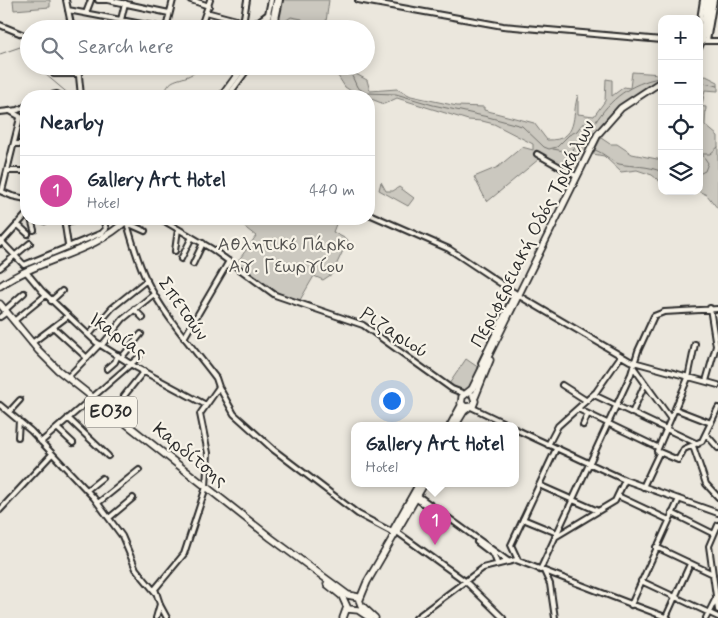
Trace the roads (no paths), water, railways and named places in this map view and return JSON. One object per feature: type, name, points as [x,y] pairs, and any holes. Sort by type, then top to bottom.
[{"type":"main road","points":[[272,20],[275,0]]},
{"type":"main road","points":[[703,30],[707,0]]},
{"type":"main road","points":[[703,37],[709,22],[713,0]]},
{"type":"main road","points":[[228,90],[239,75]]},
{"type":"main road","name":"Περιφερειακή Οδός Τρικάλων","points":[[461,402],[472,389],[594,141],[610,118],[621,108],[658,84]]},
{"type":"main road","name":"Περιφερειακή Οδός Τρικάλων","points":[[457,422],[464,411],[472,404],[480,380],[518,295],[604,131],[623,110],[658,89]]},
{"type":"main road","points":[[0,282],[25,267],[96,238],[118,225]]},
{"type":"main road","points":[[0,286],[26,270],[97,242],[119,225]]},
{"type":"main road","name":"Καρδίτσης","points":[[0,304],[32,343],[68,378],[303,562],[352,596]]},
{"type":"main road","points":[[466,394],[472,404]]},
{"type":"main road","points":[[452,422],[461,402],[472,404]]},
{"type":"main road","points":[[348,618],[356,611],[368,582],[394,532],[418,497],[421,487]]},
{"type":"main road","points":[[343,618],[346,603],[358,591],[418,497],[421,487]]},
{"type":"main road","name":"Καρδίτσης","points":[[303,562],[346,603]]},
{"type":"main road","name":"ΕΟ30","points":[[352,596],[361,602],[375,618]]},
{"type":"main road","name":"ΕΟ30","points":[[346,603],[370,618]]},
{"type":"street","points":[[66,0],[70,20]]},
{"type":"street","points":[[85,0],[90,1],[86,13]]},
{"type":"street","points":[[98,0],[127,2],[169,13]]},
{"type":"street","points":[[167,20],[173,0]]},
{"type":"street","points":[[191,0],[209,6]]},
{"type":"street","points":[[203,20],[210,0]]},
{"type":"street","points":[[244,20],[248,0]]},
{"type":"street","points":[[258,20],[269,11],[275,0]]},
{"type":"street","points":[[361,0],[384,2],[510,27],[658,40]]},
{"type":"street","points":[[701,15],[703,0]]},
{"type":"street","points":[[68,10],[121,20],[127,2]]},
{"type":"street","points":[[269,11],[270,20]]},
{"type":"street","points":[[206,12],[236,20]]},
{"type":"street","points":[[0,25],[20,33]]},
{"type":"street","points":[[703,42],[718,41]]},
{"type":"street","points":[[78,75],[80,90]]},
{"type":"street","points":[[0,112],[20,108]]},
{"type":"street","points":[[10,111],[20,118],[1,191],[20,198]]},
{"type":"street","points":[[14,144],[20,144]]},
{"type":"street","points":[[537,154],[576,176]]},
{"type":"street","points":[[7,171],[20,172]]},
{"type":"street","points":[[375,216],[456,253],[518,295],[621,356],[634,362],[718,385]]},
{"type":"street","points":[[20,221],[1,242],[15,254],[23,265],[83,242],[106,229],[105,225]]},
{"type":"street","points":[[17,224],[28,234]]},
{"type":"street","points":[[33,225],[34,230]]},
{"type":"street","points":[[65,225],[68,245]]},
{"type":"street","name":"Σπετσών","points":[[127,225],[137,259],[154,294],[184,338],[216,378],[219,388],[234,414],[278,453],[358,514],[394,532],[465,581],[504,618]]},
{"type":"street","points":[[134,225],[145,232]]},
{"type":"street","name":"Ριζαριού","points":[[171,225],[203,243],[280,297],[363,325],[452,389],[466,394]]},
{"type":"street","points":[[175,251],[178,229]]},
{"type":"street","points":[[181,259],[192,236]]},
{"type":"street","points":[[0,268],[30,243]]},
{"type":"street","points":[[193,264],[203,243]]},
{"type":"street","points":[[184,338],[229,261]]},
{"type":"street","name":"Ικαρίας","points":[[27,273],[51,301],[101,345],[206,406]]},
{"type":"street","points":[[89,335],[112,308],[147,280]]},
{"type":"street","points":[[51,301],[62,291]]},
{"type":"street","points":[[0,317],[24,293]]},
{"type":"street","points":[[68,378],[118,325],[154,294]]},
{"type":"street","points":[[14,321],[46,295]]},
{"type":"street","points":[[706,381],[716,345],[710,308]]},
{"type":"street","points":[[542,571],[555,536],[634,368],[634,362],[642,342],[656,314],[718,308]]},
{"type":"street","points":[[134,310],[142,318]]},
{"type":"street","points":[[32,343],[68,316]]},
{"type":"street","points":[[54,327],[87,358]]},
{"type":"street","points":[[107,369],[141,334]]},
{"type":"street","points":[[694,344],[688,376],[657,447],[657,451],[678,460],[684,449],[698,444],[706,434],[718,408]]},
{"type":"street","points":[[548,445],[558,426],[594,394],[621,356]]},
{"type":"street","points":[[41,442],[139,357]]},
{"type":"street","points":[[634,368],[670,418]]},
{"type":"street","points":[[124,396],[144,371]]},
{"type":"street","points":[[632,413],[646,384]]},
{"type":"street","points":[[562,385],[587,401]]},
{"type":"street","points":[[155,592],[157,586],[183,555],[206,487],[208,453],[200,416],[219,388]]},
{"type":"street","name":"Ριζαριού","points":[[452,389],[461,402]]},
{"type":"street","points":[[594,394],[698,444]]},
{"type":"street","points":[[9,412],[20,400]]},
{"type":"street","points":[[472,404],[503,422]]},
{"type":"street","points":[[0,405],[19,420],[98,503],[122,536],[136,569],[155,592],[167,618]]},
{"type":"street","points":[[674,408],[711,423]]},
{"type":"street","points":[[578,409],[657,447]]},
{"type":"street","points":[[583,425],[588,414]]},
{"type":"street","points":[[68,418],[108,456]]},
{"type":"street","points":[[18,437],[19,420]]},
{"type":"street","points":[[57,428],[73,443]]},
{"type":"street","points":[[519,430],[625,480],[718,513]]},
{"type":"street","points":[[706,434],[718,448]]},
{"type":"street","points":[[711,439],[718,436]]},
{"type":"street","points":[[692,446],[706,484],[718,497]]},
{"type":"street","points":[[518,560],[511,545],[556,449]]},
{"type":"street","points":[[643,487],[660,453]]},
{"type":"street","points":[[0,510],[52,454]]},
{"type":"street","points":[[98,503],[139,470]]},
{"type":"street","points":[[87,490],[102,478]]},
{"type":"street","points":[[555,536],[615,501],[625,480]]},
{"type":"street","points":[[539,485],[598,511]]},
{"type":"street","points":[[618,496],[669,520]]},
{"type":"street","points":[[418,497],[491,552],[498,563]]},
{"type":"street","points":[[418,497],[508,561]]},
{"type":"street","points":[[109,518],[133,498]]},
{"type":"street","points":[[631,604],[679,499]]},
{"type":"street","points":[[672,514],[714,534]]},
{"type":"street","points":[[523,519],[555,536]]},
{"type":"street","points":[[718,525],[709,546],[717,587],[718,610]]},
{"type":"street","points":[[656,547],[713,574]]},
{"type":"street","points":[[489,565],[491,552]]},
{"type":"street","points":[[498,554],[498,563]]},
{"type":"street","points":[[416,618],[489,565],[518,560],[542,571],[667,617],[690,564]]},
{"type":"street","points":[[542,571],[550,584],[555,618]]},
{"type":"street","points":[[641,581],[718,617]]},
{"type":"street","points":[[706,618],[717,596]]},
{"type":"street","points":[[156,618],[160,605]]},
{"type":"waterway","points":[[286,20],[291,17],[302,20]]},
{"type":"waterway","points":[[0,54],[20,47]]},
{"type":"waterway","points":[[46,75],[64,90]]},
{"type":"waterway","points":[[166,90],[171,82],[190,75]]},
{"type":"waterway","points":[[351,75],[357,87],[362,90]]},
{"type":"waterway","points":[[375,93],[396,94],[433,105],[522,126],[544,147],[549,149],[557,147],[569,135],[577,131],[582,124],[595,123],[607,107],[622,93],[639,84],[658,78]]},
{"type":"waterway","points":[[703,83],[718,86]]},
{"type":"waterway","points":[[553,149],[570,152],[577,147],[588,147]]},
{"type":"waterway","points":[[703,154],[710,154],[718,147]]},
{"type":"waterway","points":[[595,150],[619,164],[658,170]]},
{"type":"waterway","points":[[703,156],[708,163],[703,172]]},
{"type":"place","name":"Gallery Art Hotel","points":[[435,545]]},
{"type":"park label","name":"Αθλητικό Πάρκο Αγ. Γεωργίου","points":[[286,255]]}]
